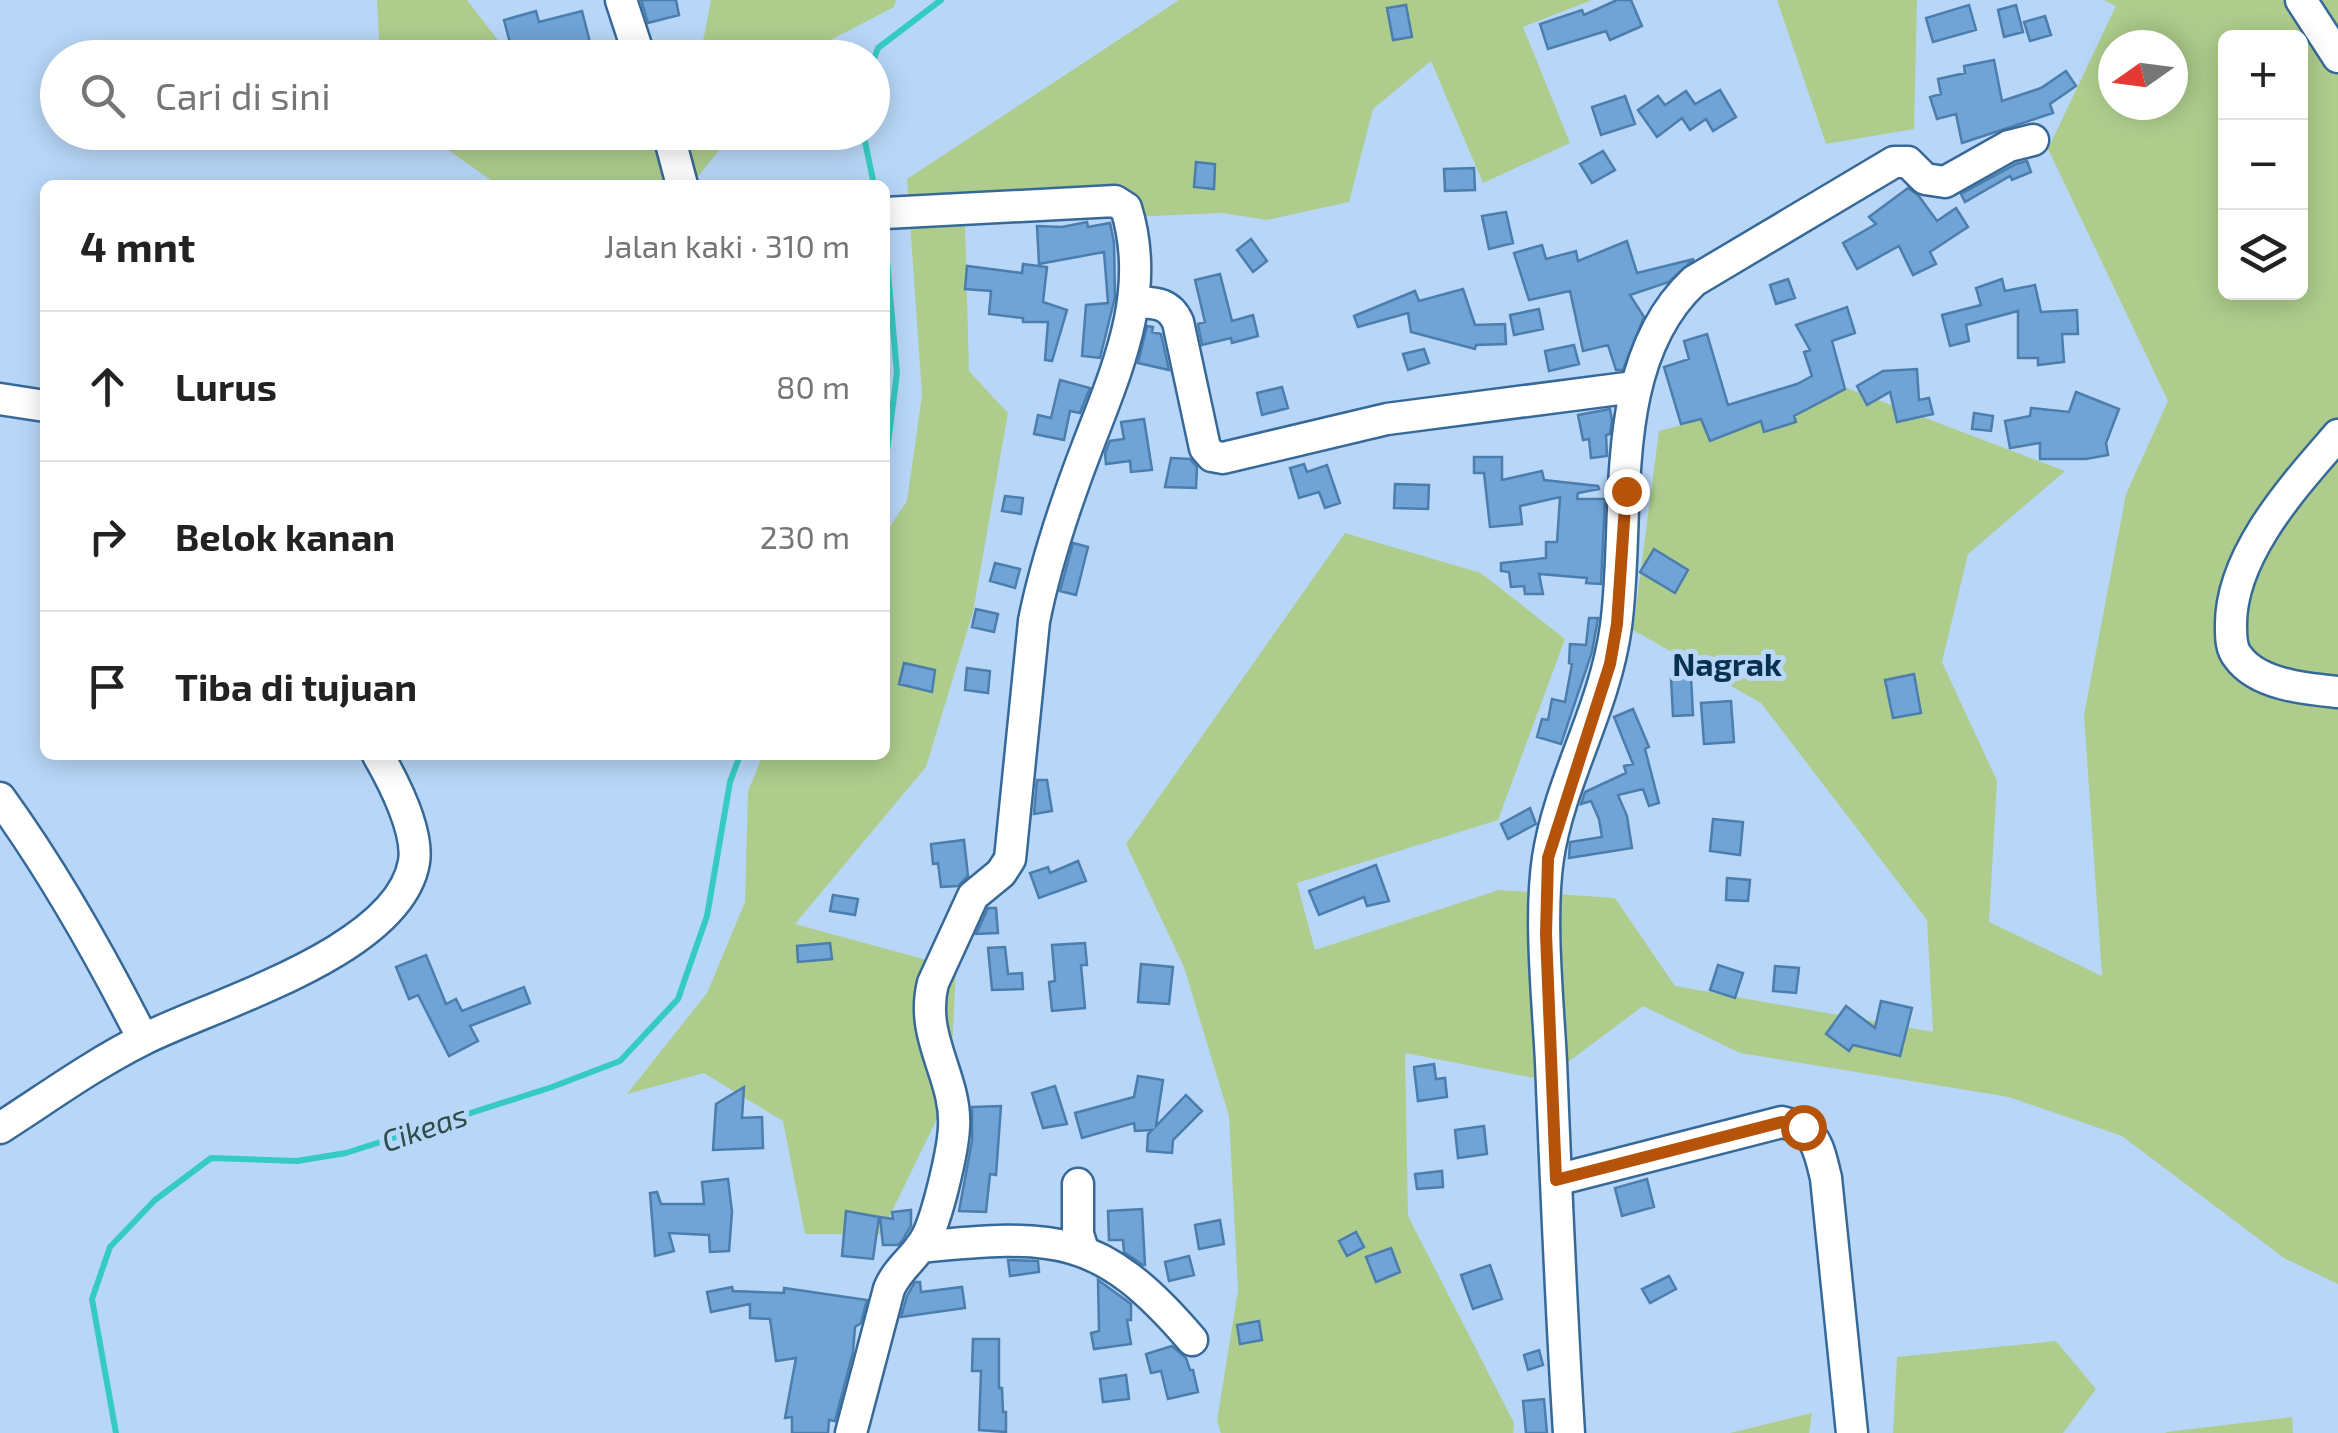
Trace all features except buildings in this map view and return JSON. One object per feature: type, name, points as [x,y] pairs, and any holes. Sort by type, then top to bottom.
[{"type":"street","points":[[621,0],[634,40]]},
{"type":"street","points":[[2301,0],[2338,57]]},
{"type":"street","points":[[1570,1433],[1546,934],[1548,858],[1610,664],[1634,386],[1669,306],[1694,280],[1894,162],[1908,162],[1925,180],[1945,182],[2009,146],[2033,140]]},
{"type":"street","points":[[673,150],[681,180]]},
{"type":"street","points":[[851,1433],[893,1278],[927,1238],[954,1126],[953,1109],[931,1033],[929,998],[973,896],[1001,872],[1010,858],[1037,606],[1068,503],[1129,334],[1134,302],[1132,234],[1126,208],[1121,203],[891,213]]},
{"type":"street","points":[[1134,302],[1161,304],[1172,310],[1178,322],[1205,448],[1212,456],[1222,458],[1387,419],[1634,386]]},
{"type":"street","points":[[0,399],[40,405]]},
{"type":"street","points":[[2338,435],[2266,524],[2233,602],[2231,621],[2233,650],[2249,669],[2292,685],[2338,692]]},
{"type":"street","points":[[0,1128],[143,1039],[276,984],[318,962],[388,910],[414,862],[412,840],[392,779],[381,760]]},
{"type":"street","points":[[0,798],[28,836],[96,949],[143,1039]]},
{"type":"street","points":[[1556,1180],[1782,1122],[1803,1127],[1818,1145],[1826,1178],[1852,1433]]},
{"type":"street","points":[[1078,1184],[1078,1234],[1083,1250]]},
{"type":"street","points":[[920,1247],[1050,1241],[1083,1250],[1128,1276],[1192,1340]]},
{"type":"green space","points":[[377,0],[467,0],[498,40],[379,40]]},
{"type":"green space","points":[[711,0],[896,0],[894,7],[831,40],[703,40]]},
{"type":"green space","points":[[1179,0],[1592,0],[1523,27],[1570,143],[1483,183],[1431,61],[1373,109],[1349,202],[1267,220],[1223,213],[965,224],[969,371],[1008,413],[973,612],[926,767],[795,924],[956,968],[950,1092],[881,1234],[805,1234],[783,1121],[704,1073],[627,1094],[707,993],[745,902],[748,791],[761,760],[890,760],[890,526],[907,501],[922,395],[907,179]]},
{"type":"green space","points":[[1777,0],[1917,0],[1914,129],[1826,144]]},
{"type":"green space","points":[[2104,0],[2338,0],[2338,1284],[2284,1258],[2122,1136],[2009,1097],[1740,1053],[1643,1006],[1544,1080],[1405,1053],[1408,1216],[1514,1423],[1513,1433],[1221,1433],[1217,1421],[1238,1290],[1229,1116],[1184,967],[1126,844],[1345,533],[1481,573],[1565,639],[1498,820],[1297,883],[1315,950],[1499,890],[1615,898],[1675,986],[1933,1032],[1927,920],[1761,703],[1633,630],[1659,431],[1836,384],[2065,471],[1968,554],[1942,662],[1997,781],[1989,922],[2102,976],[2084,715],[2126,494],[2168,401],[2048,149],[2098,44],[2098,120],[2188,120],[2188,30],[2105,30],[2116,6]]},
{"type":"green space","points":[[448,150],[656,150],[681,165],[684,150],[719,150],[695,180],[491,180]]},
{"type":"green space","points":[[2056,1341],[2096,1389],[2063,1433],[1893,1433],[1897,1357]]},
{"type":"green space","points":[[1812,1413],[1809,1433],[1730,1433]]},
{"type":"green space","points":[[2292,1417],[2293,1433],[2166,1433],[2166,1432]]},
{"type":"waterway","name":"Cikeas","points":[[888,40],[941,0]]},
{"type":"waterway","name":"Cikeas","points":[[867,150],[873,180]]},
{"type":"waterway","name":"Cikeas","points":[[890,294],[897,373],[890,428]]},
{"type":"waterway","name":"Cikeas","points":[[116,1433],[92,1299],[110,1247],[155,1200],[211,1158],[297,1161],[346,1153],[552,1087],[620,1061],[678,999],[707,916],[730,782],[738,760]]},
{"type":"district","name":"Nagrak","points":[[1727,663]]},
{"type":"route","points":[[1626,491],[1617,624],[1610,664],[1548,858],[1546,934],[1556,1180],[1782,1122],[1803,1127]]}]
